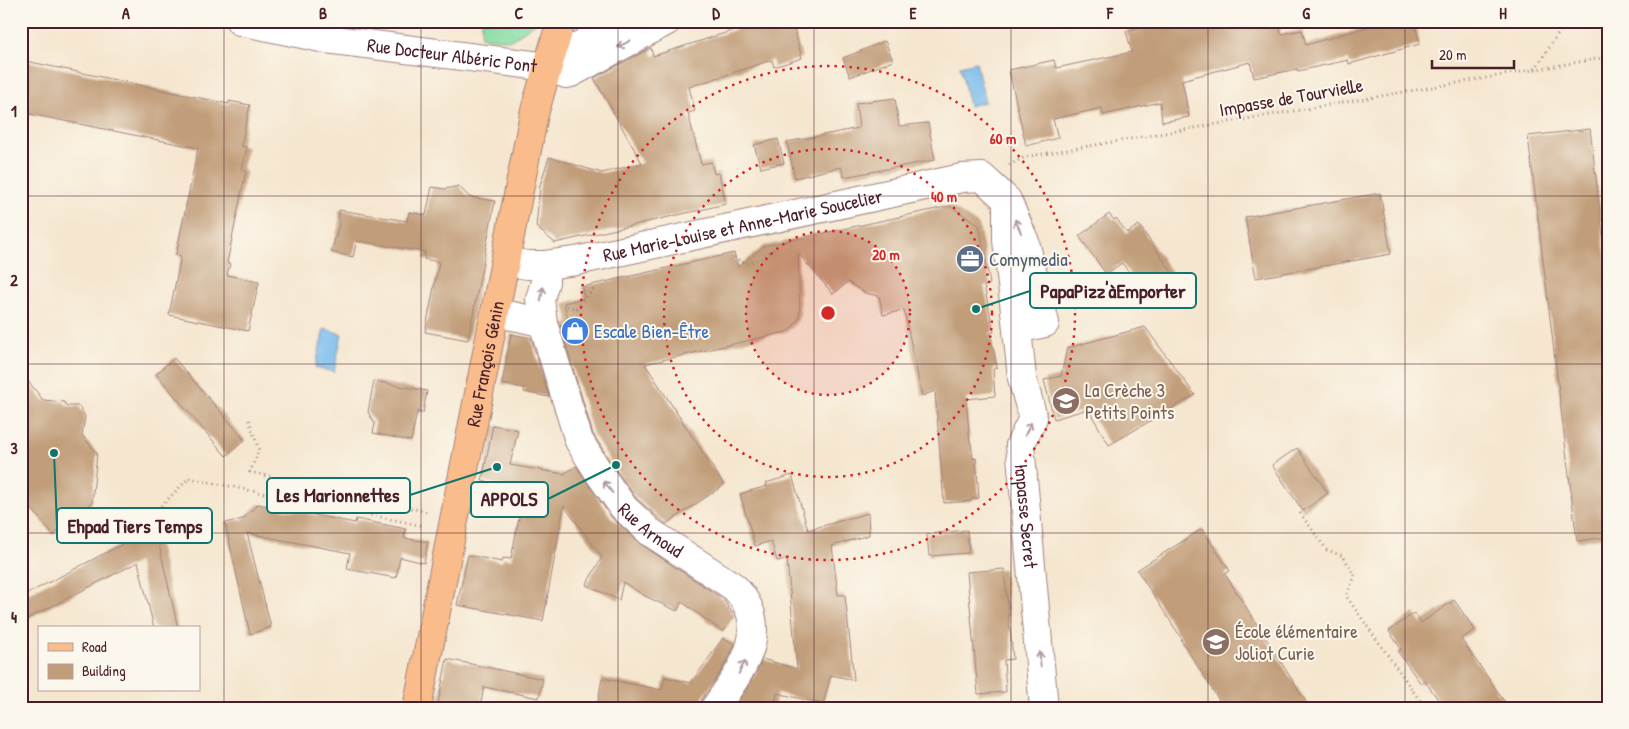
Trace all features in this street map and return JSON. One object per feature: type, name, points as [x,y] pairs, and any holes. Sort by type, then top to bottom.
[{"type":"main road","name":"Rue François Génin","points":[[417,708],[534,114],[561,21]]},
{"type":"street","name":"Rue Docteur Albéric Pont","points":[[240,21],[328,30],[548,67],[566,74],[571,74],[667,21]]},
{"type":"street","points":[[548,67],[620,21]]},
{"type":"street","name":"Rue Marie-Louise et Anne-Marie Soucelier","points":[[505,262],[545,266],[576,261],[962,178],[982,177]]},
{"type":"street","name":"Impasse Secret","points":[[982,177],[1007,200],[1007,240],[1022,378],[1033,418],[1020,445],[1044,708]]},
{"type":"street","name":"Rue Arnoud","points":[[545,266],[545,282],[540,299],[543,323],[579,441],[624,508],[650,532],[734,587],[743,596],[750,614],[753,629],[752,646],[739,673],[715,708]]},
{"type":"street","points":[[495,314],[543,323]]},
{"type":"path","points":[[520,21],[523,30]]},
{"type":"path","points":[[1535,69],[1561,30]]},
{"type":"path","name":"Impasse de Tourvielle","points":[[982,177],[1025,157],[1608,57]]},
{"type":"path","points":[[726,259],[736,257],[746,264],[761,259],[776,246],[775,240]]},
{"type":"path","points":[[565,306],[576,308],[594,288]]},
{"type":"path","points":[[250,420],[260,450],[250,472],[432,513]]},
{"type":"path","points":[[123,529],[153,514],[189,478],[430,527]]},
{"type":"path","points":[[1300,513],[1327,550],[1343,556],[1355,576],[1346,596],[1425,708]]},
{"type":"green space","points":[[482,21],[535,21],[534,24],[511,40],[481,37]]},
{"type":"water","points":[[976,62],[985,102],[969,106],[960,66]]},
{"type":"water","points":[[324,329],[342,334],[334,372],[315,368]]},
{"type":"building","points":[[763,21],[792,21],[802,58],[774,67],[772,60],[689,87],[695,111],[688,113],[701,164],[711,162],[714,174],[719,173],[726,204],[555,243],[536,227],[540,185],[549,157],[602,173],[642,163],[594,78],[651,48],[653,56]]},
{"type":"building","points":[[1160,21],[1279,21],[1281,34],[1302,30],[1306,45],[1367,27],[1365,21],[1414,21],[1420,44],[1349,64],[1348,60],[1254,78],[1250,62],[1182,80],[1189,117],[1162,122],[1160,102],[1103,115],[1102,108],[1053,119],[1058,138],[1026,146],[1009,70],[1054,60],[1056,68],[1132,52],[1126,31]]},
{"type":"building","points":[[885,41],[893,61],[850,77],[843,58]]},
{"type":"building","points":[[21,60],[229,104],[229,101],[250,105],[241,146],[247,147],[242,170],[246,171],[227,263],[230,264],[227,275],[259,282],[248,331],[169,315],[181,256],[176,255],[198,148],[25,113],[29,92],[21,90]]},
{"type":"building","points":[[895,98],[899,126],[928,123],[935,160],[844,177],[841,167],[795,178],[787,142],[859,128],[856,103]]},
{"type":"building","points":[[1590,129],[1608,277],[1608,537],[1577,541],[1528,136]]},
{"type":"building","points":[[778,139],[784,163],[761,168],[754,145]]},
{"type":"building","points":[[459,186],[469,197],[495,201],[468,340],[425,332],[439,262],[424,259],[425,252],[357,241],[353,257],[331,252],[339,225],[339,210],[407,221],[409,212],[426,215],[432,187],[445,189]]},
{"type":"building","points":[[1380,193],[1391,254],[1256,278],[1245,217]]},
{"type":"building","points":[[950,206],[979,225],[990,284],[984,286],[994,332],[990,333],[997,367],[993,369],[995,396],[966,399],[970,443],[973,459],[976,458],[979,498],[972,499],[972,501],[944,503],[935,391],[922,396],[904,310],[883,315],[879,296],[865,293],[848,282],[833,294],[798,253],[800,314],[791,329],[786,332],[645,364],[724,485],[666,524],[636,498],[593,434],[560,325],[569,323],[564,303],[584,298],[582,287],[734,253],[738,267],[764,246]]},
{"type":"building","points":[[1109,214],[1114,220],[1116,218],[1127,233],[1139,225],[1180,284],[1151,304],[1122,263],[1106,274],[1079,236]]},
{"type":"building","points":[[1145,327],[1195,395],[1109,445],[1088,409],[1054,419],[1044,380],[1061,376],[1067,348]]},
{"type":"building","points":[[511,334],[531,338],[549,397],[524,392],[525,388],[502,384]]},
{"type":"building","points":[[174,358],[245,440],[226,456],[156,374]]},
{"type":"building","points":[[21,372],[43,400],[64,402],[67,406],[79,406],[85,416],[82,435],[97,453],[92,503],[53,535],[23,498],[24,488],[21,485],[24,465],[21,461]]},
{"type":"building","points":[[374,381],[427,391],[423,413],[417,412],[411,441],[373,433],[375,424],[368,412]]},
{"type":"building","points":[[493,425],[518,430],[510,465],[564,474],[576,466],[611,517],[639,543],[723,599],[734,616],[723,632],[682,602],[677,611],[645,596],[623,582],[619,600],[586,585],[602,557],[564,506],[543,621],[457,605],[468,555],[502,562],[503,558],[511,559],[524,492],[482,481]]},
{"type":"building","points":[[1297,448],[1328,493],[1303,511],[1272,465]]},
{"type":"building","points":[[792,475],[808,530],[868,513],[869,535],[832,546],[838,595],[845,595],[854,680],[831,675],[823,704],[777,693],[774,708],[761,708],[738,702],[757,672],[762,659],[797,669],[787,559],[777,561],[771,541],[755,546],[740,494],[767,486],[766,483]]},
{"type":"building","points":[[258,504],[355,523],[356,519],[406,529],[404,538],[428,542],[424,563],[400,557],[396,578],[347,569],[350,553],[247,533],[271,627],[250,634],[225,523],[243,519]]},
{"type":"building","points":[[155,527],[178,626],[154,626],[138,562],[21,622],[21,597]]},
{"type":"building","points":[[1202,529],[1230,571],[1225,574],[1310,708],[1224,708],[1137,570]]},
{"type":"building","points":[[967,530],[969,553],[929,556],[927,534]]},
{"type":"building","points":[[1004,569],[1013,659],[1004,660],[1006,692],[978,694],[967,572]]},
{"type":"building","points":[[1454,600],[1475,630],[1461,639],[1509,708],[1444,708],[1425,681],[1421,684],[1398,652],[1401,649],[1389,631],[1414,613],[1421,623]]},
{"type":"building","points":[[723,638],[735,644],[721,671],[702,699],[699,708],[597,708],[602,678],[662,690],[665,677],[691,683]]},
{"type":"building","points":[[447,659],[543,679],[539,698],[484,687],[480,708],[437,708]]},
{"type":"place","name":"Comymedia","points":[[970,259]]},
{"type":"place","name":"PapaPizz'àEmporter","points":[[976,309]]},
{"type":"place","name":"Escale Bien-Être","points":[[575,331]]},
{"type":"place","name":"La Crèche 3 Petits Points","points":[[1066,401]]},
{"type":"place","name":"Ehpad Tiers Temps","points":[[54,453]]},
{"type":"place","name":"APPOLS","points":[[616,465]]},
{"type":"place","name":"Les Marionnettes","points":[[497,467]]},
{"type":"place","name":"École élémentaire Joliot Curie","points":[[1216,642]]}]
